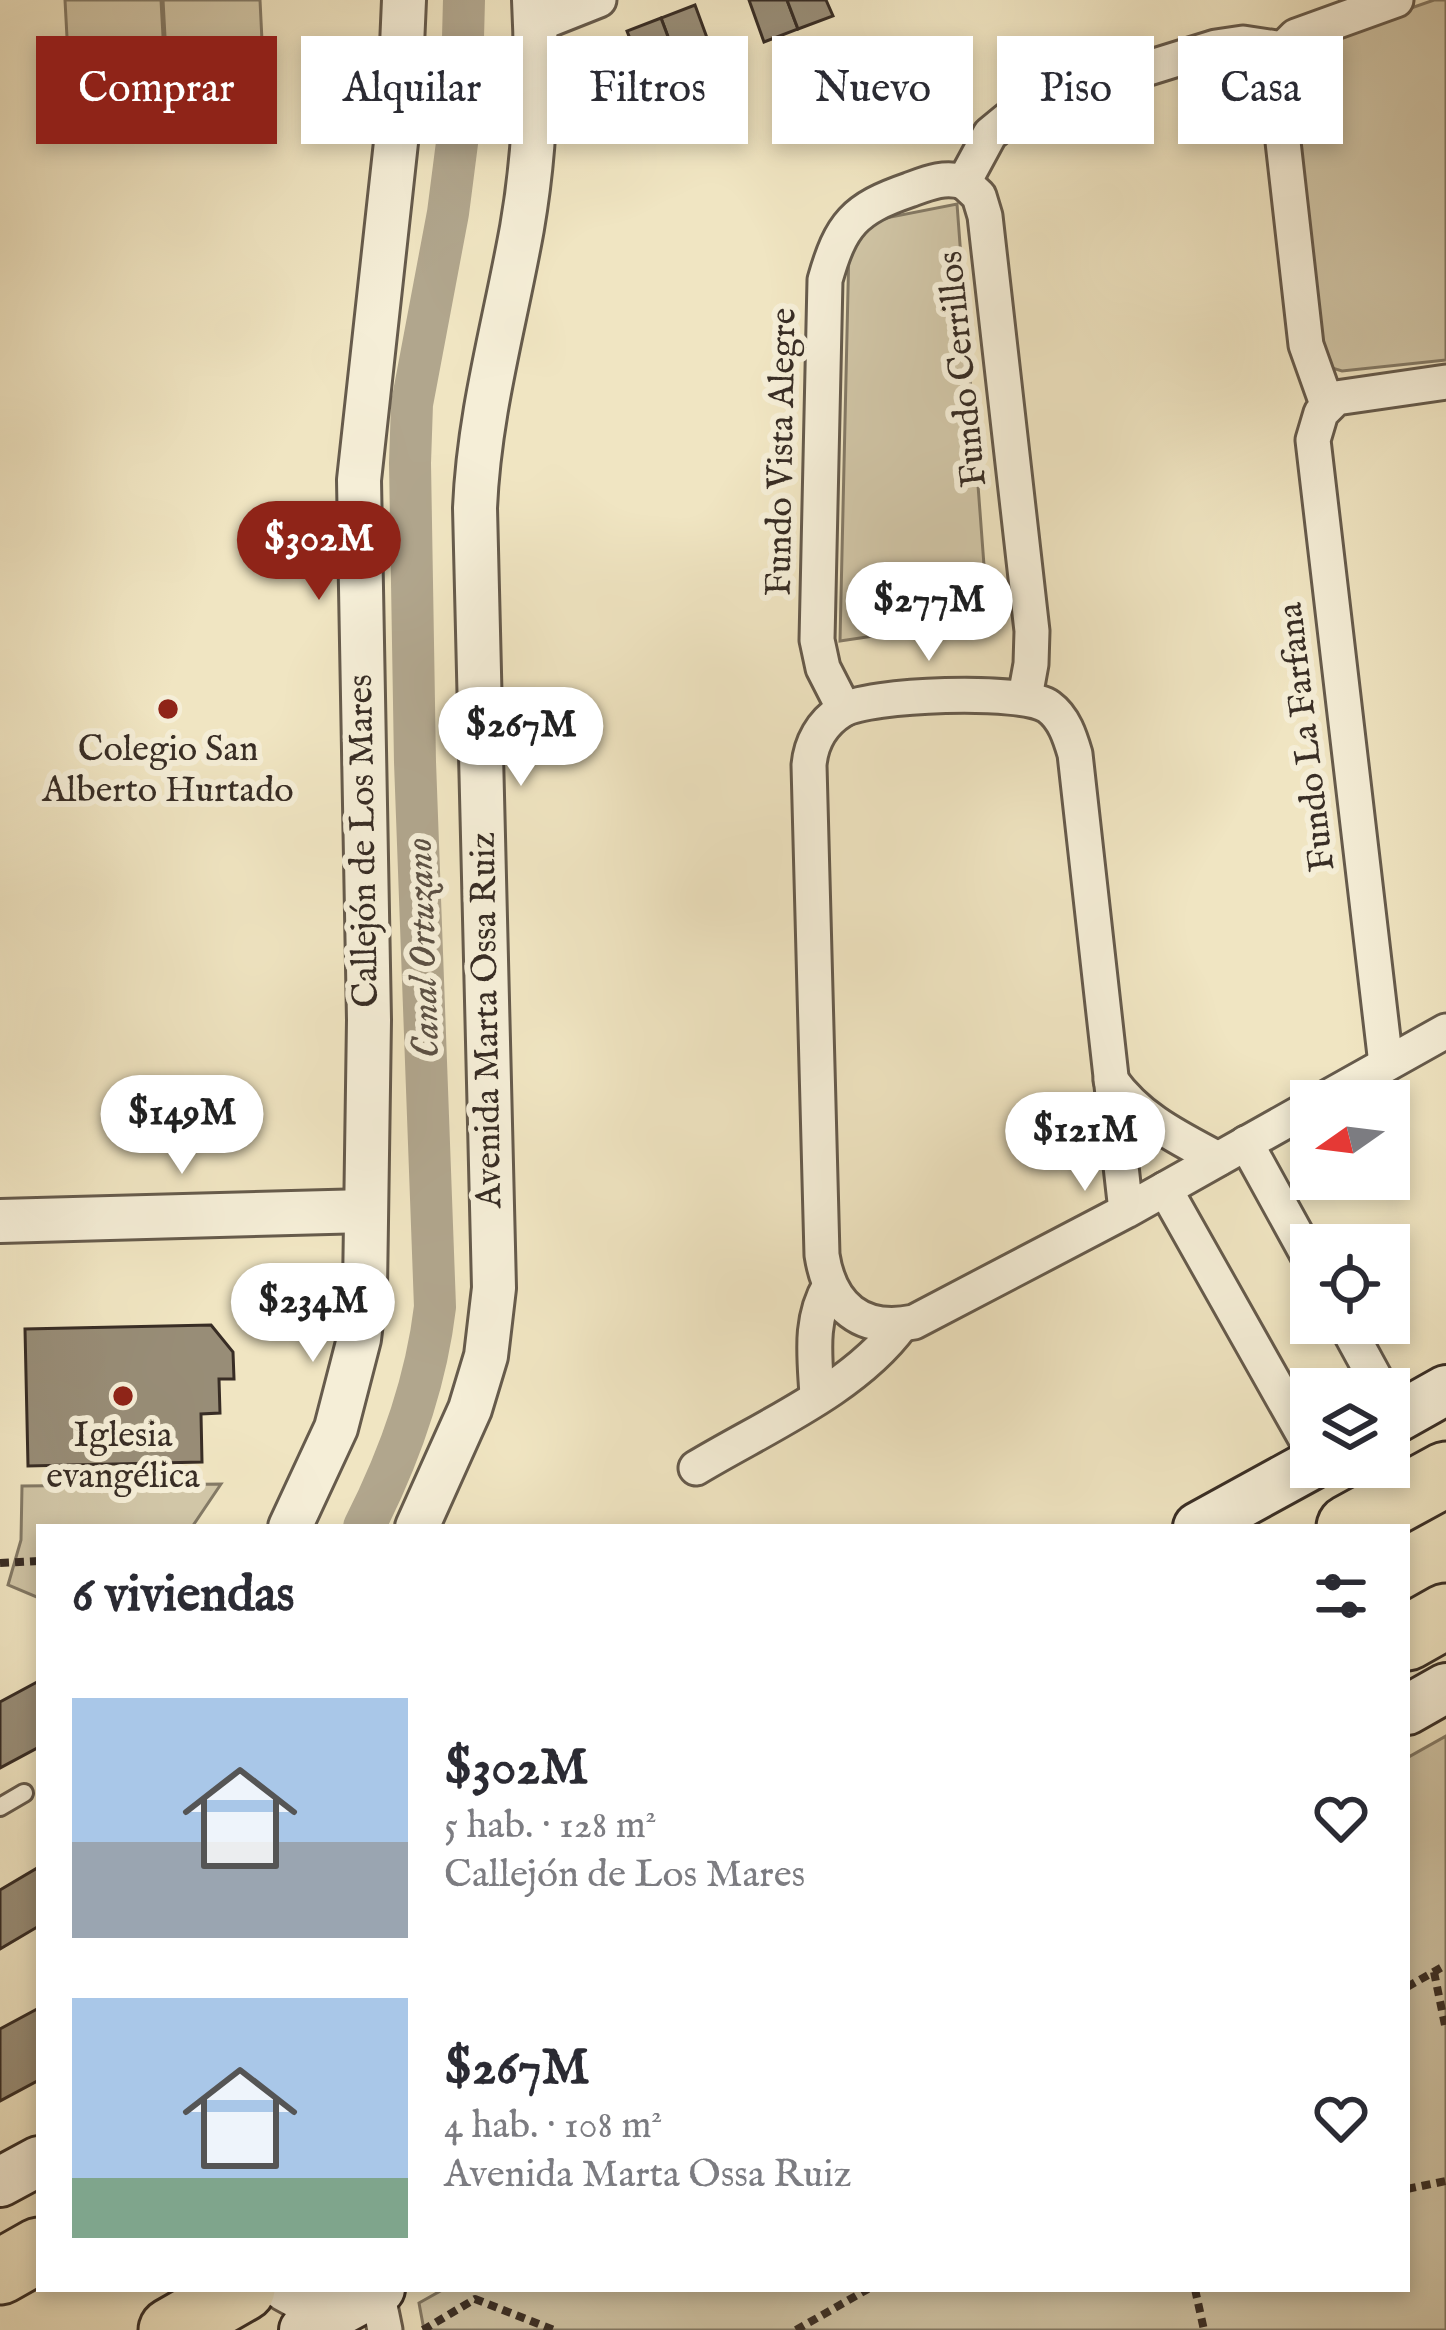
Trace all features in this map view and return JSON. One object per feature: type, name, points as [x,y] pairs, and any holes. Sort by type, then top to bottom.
[{"type":"highway","points":[[1354,1524],[1446,1474]]},
{"type":"highway","points":[[1410,1635],[1446,1616]]},
{"type":"highway","points":[[0,2272],[36,2252]]},
{"type":"highway","points":[[171,2330],[238,2292]]},
{"type":"main road","points":[[1410,1401],[1446,1390]]},
{"type":"main road","points":[[1203,1524],[1290,1477]]},
{"type":"main road","points":[[1410,1708],[1446,1688]]},
{"type":"main road","points":[[0,2182],[36,2163]]},
{"type":"main road","points":[[320,2314],[373,2292]]},
{"type":"street","name":"Callejón de Los Mares","points":[[291,1524],[328,1448],[348,1388],[365,1289],[368,1020],[358,480],[399,115],[404,0]]},
{"type":"street","points":[[535,12],[599,0]]},
{"type":"street","points":[[1298,36],[1396,0]]},
{"type":"street","name":"Avenida Marta Ossa Ruiz","points":[[418,1524],[470,1408],[486,1356],[494,1288],[475,508],[484,401],[530,174],[535,12]]},
{"type":"street","points":[[964,182],[990,134],[1007,120],[1178,59]]},
{"type":"street","points":[[1282,144],[1306,345],[1327,404],[1348,395],[1446,382]]},
{"type":"street","name":"Fundo Vista Alegre","points":[[844,709],[828,682],[817,640],[825,280],[839,240],[856,214],[877,201],[934,181],[964,182]]},
{"type":"street","name":"Fundo Cerrillos","points":[[964,182],[979,196],[985,216],[1033,647],[1024,697]]},
{"type":"street","name":"Fundo La Farfana","points":[[1327,404],[1316,424],[1312,457],[1386,1064]]},
{"type":"street","points":[[1126,1211],[1075,754],[1066,729],[1054,711],[1024,697],[868,701],[844,709],[820,730],[809,764],[822,1255],[830,1286],[846,1311],[860,1320],[901,1325],[928,1316],[1126,1211],[1290,1119]]},
{"type":"street","points":[[1358,1080],[1446,1031]]},
{"type":"street","points":[[1111,1080],[1156,1126],[1232,1151],[1290,1232]]},
{"type":"street","points":[[1165,1189],[1290,1411]]},
{"type":"street","points":[[0,1221],[367,1210]]},
{"type":"street","points":[[817,1396],[814,1334],[821,1300],[830,1286]]},
{"type":"street","points":[[696,1468],[869,1363],[901,1325]]},
{"type":"street","points":[[378,2292],[385,2330]]},
{"type":"lane","points":[[0,1808],[25,1793]]},
{"type":"path","points":[[0,1563],[36,1561]]},
{"type":"path","points":[[1410,1985],[1446,1965]]},
{"type":"path","points":[[1434,1972],[1446,2030]]},
{"type":"path","points":[[1410,2188],[1446,2181]]},
{"type":"path","points":[[796,2330],[863,2292]]},
{"type":"path","points":[[1196,2292],[1204,2330]]},
{"type":"path","points":[[423,2330],[475,2299],[554,2330]]},
{"type":"shaded area","points":[[65,0],[161,0],[163,36],[67,36]]},
{"type":"shaded area","points":[[163,0],[260,0],[262,36],[165,36]]},
{"type":"shaded area","points":[[1446,0],[1446,360],[1342,371],[1323,357],[1293,144],[1343,144],[1343,36],[1331,36]]},
{"type":"shaded area","points":[[957,204],[988,619],[840,641],[849,246],[865,222]]},
{"type":"shaded area","points":[[221,1484],[194,1524],[36,1524],[36,1597],[8,1585],[21,1540],[22,1486]]},
{"type":"shaded area","points":[[1446,1736],[1446,2330],[424,2330],[419,2303],[439,2292],[1410,2292],[1410,1756]]},
{"type":"building","points":[[749,0],[787,0],[798,29],[764,42]]},
{"type":"building","points":[[787,0],[826,0],[833,16],[798,29]]},
{"type":"building","points":[[695,5],[706,36],[668,36],[661,18]]},
{"type":"building","points":[[661,18],[668,36],[629,36],[627,31]]},
{"type":"building","name":"Iglesia evangélica","points":[[211,1325],[233,1352],[234,1379],[219,1379],[220,1413],[201,1414],[202,1462],[28,1466],[25,1329]]},
{"type":"building","points":[[36,1683],[36,1749],[0,1768],[0,1702]]},
{"type":"building","points":[[36,1869],[36,1928],[0,1949],[0,1890]]},
{"type":"building","points":[[36,2010],[36,2082],[0,2101],[0,2029]]},
{"type":"waterway","name":"Canal Ortuzano","points":[[365,1524],[409,1420],[435,1307],[415,762],[410,463],[412,404],[448,213],[461,112],[464,0]]},
{"type":"place","name":"Colegio San Alberto Hurtado","points":[[168,709]]},
{"type":"place","name":"Iglesia evangélica","points":[[123,1396]]}]
